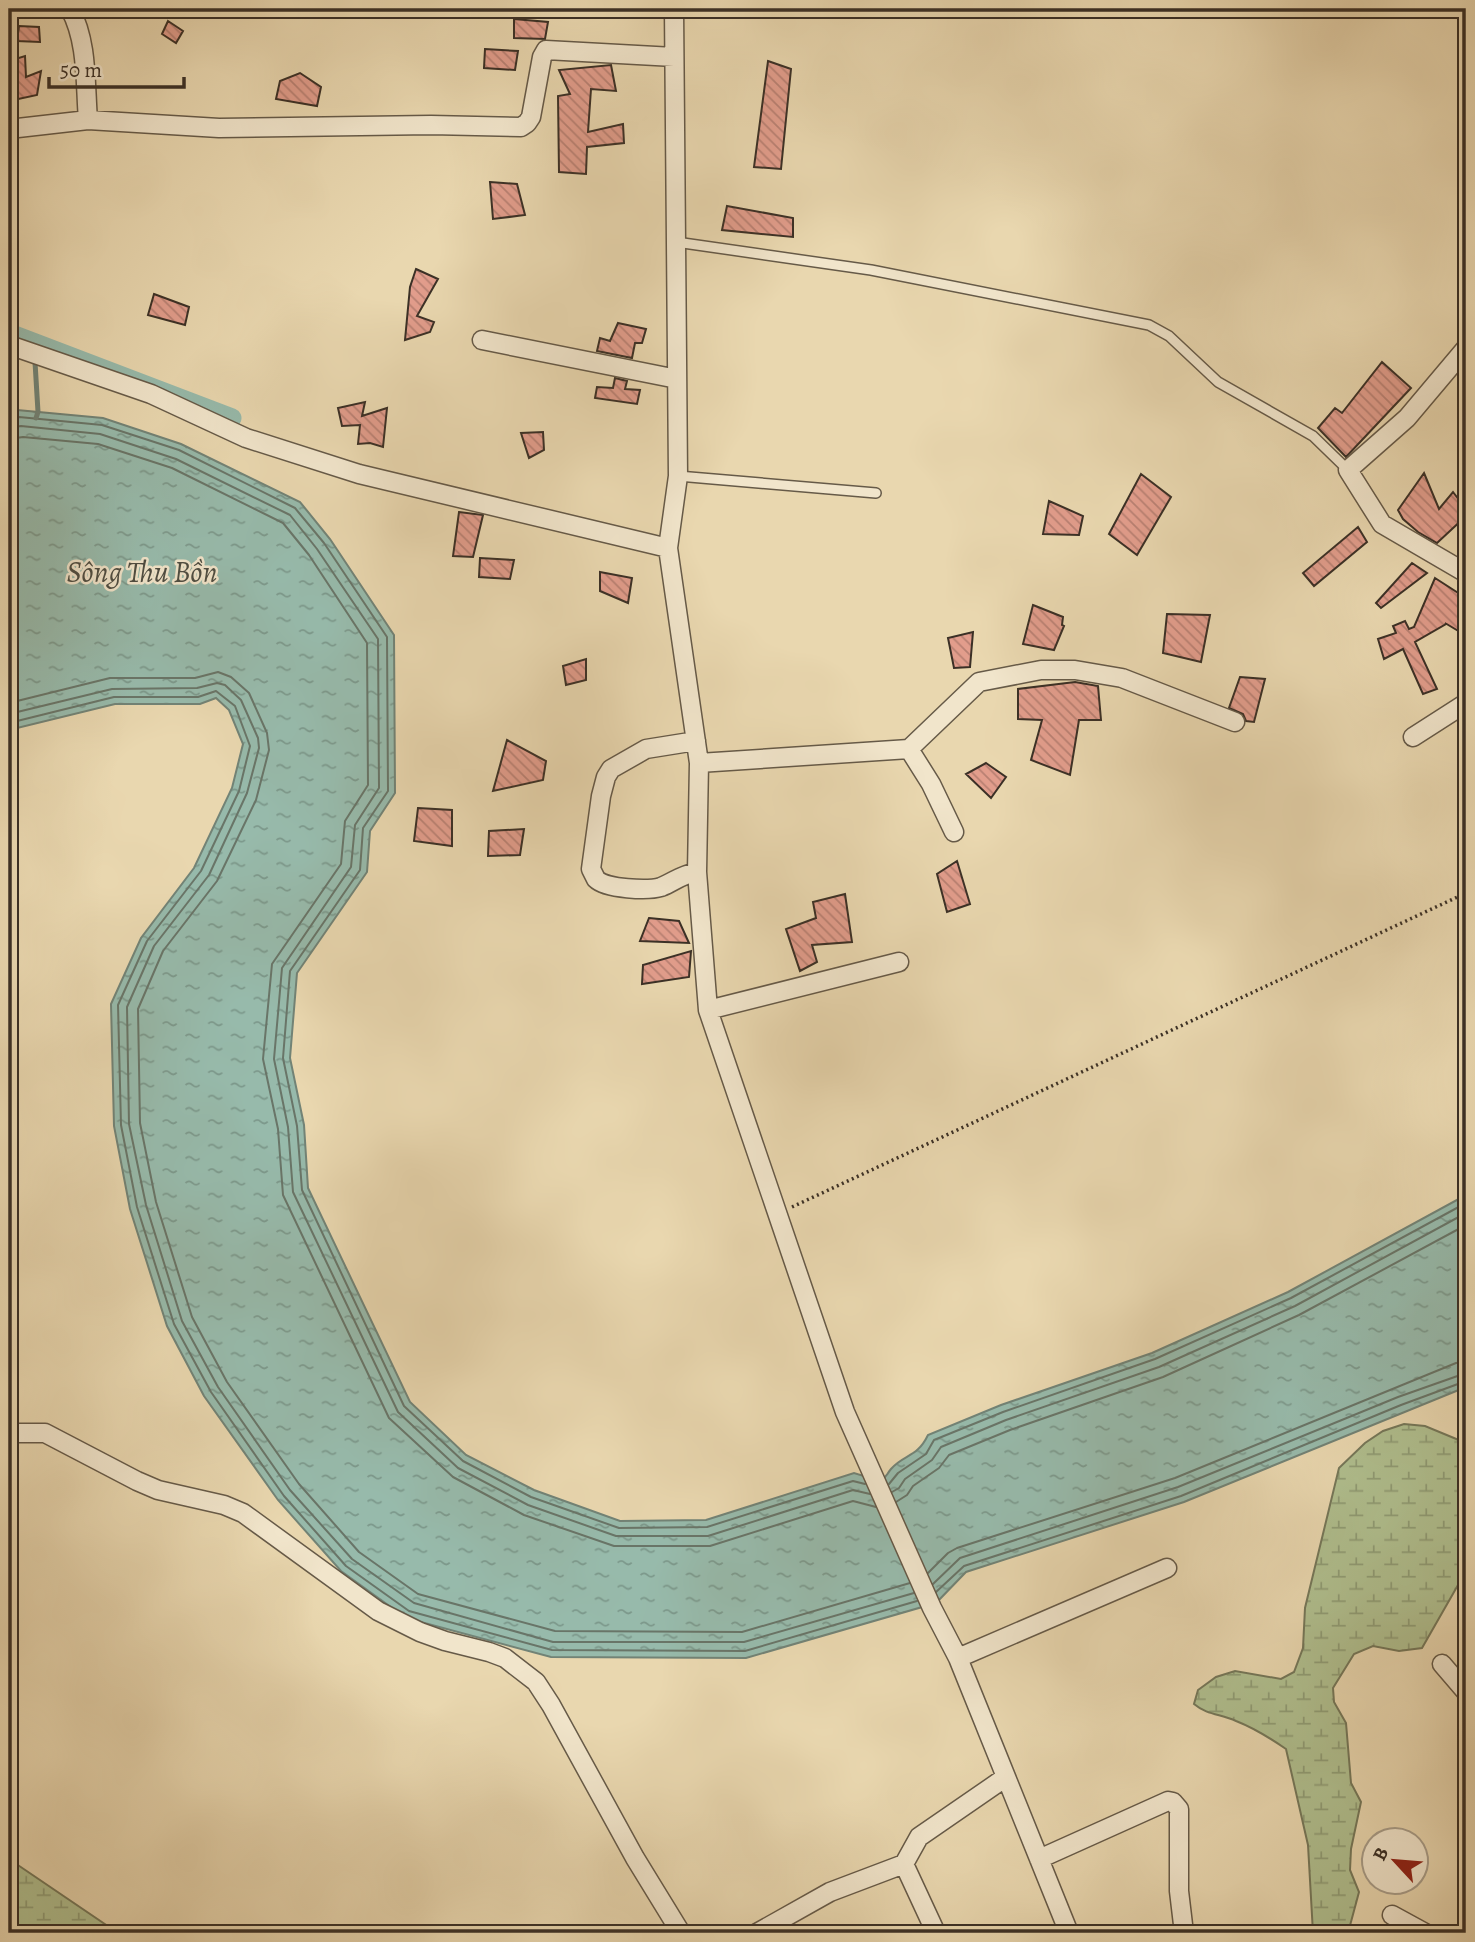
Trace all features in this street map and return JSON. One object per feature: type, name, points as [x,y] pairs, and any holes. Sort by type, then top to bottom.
[{"type":"street","points":[[70,9],[80,30],[83,46],[88,121]]},
{"type":"street","points":[[674,9],[678,477],[668,548],[699,763],[696,872],[708,1010],[845,1412],[932,1608],[958,1658],[1069,1933]]},
{"type":"street","points":[[9,129],[88,121],[219,128],[430,125],[521,127],[527,124],[531,117],[542,57],[546,50],[674,57]]},
{"type":"street","points":[[482,340],[677,379]]},
{"type":"street","points":[[9,345],[151,394],[246,438],[359,474],[668,548]]},
{"type":"street","points":[[1466,348],[1407,418],[1348,470],[1382,524],[1466,573]]},
{"type":"street","points":[[699,763],[909,749],[979,682],[1041,670],[1075,670],[1122,678],[1235,722]]},
{"type":"street","points":[[1413,737],[1466,703]]},
{"type":"street","points":[[696,741],[646,749],[611,769],[601,796],[591,869],[600,882],[633,889],[660,887],[677,877],[696,872]]},
{"type":"street","points":[[909,749],[931,784],[954,832]]},
{"type":"street","points":[[708,1010],[899,962]]},
{"type":"street","points":[[9,1433],[45,1433],[136,1481],[224,1505],[243,1513],[378,1611],[420,1632],[489,1652],[520,1668],[536,1682],[551,1705],[629,1847],[681,1933]]},
{"type":"street","points":[[958,1658],[1167,1568]]},
{"type":"street","points":[[1443,1664],[1466,1692]]},
{"type":"street","points":[[757,1933],[830,1892],[904,1864],[919,1837],[1006,1777]]},
{"type":"street","points":[[1040,1859],[1168,1801],[1173,1802],[1179,1809],[1179,1891],[1184,1933]]},
{"type":"street","points":[[904,1864],[936,1933]]},
{"type":"street","points":[[1392,1915],[1425,1933]]},
{"type":"lane","points":[[676,242],[871,270],[1149,325],[1169,336],[1218,382],[1314,436],[1348,470]]},
{"type":"lane","points":[[678,477],[876,493]]},
{"type":"path","points":[[777,1214],[1466,893]]},
{"type":"green space","points":[[1404,1424],[1425,1426],[1466,1443],[1466,1571],[1422,1648],[1399,1651],[1373,1646],[1354,1654],[1333,1688],[1334,1702],[1346,1723],[1351,1783],[1361,1802],[1351,1849],[1350,1870],[1359,1892],[1348,1933],[1313,1933],[1308,1845],[1286,1749],[1249,1727],[1194,1704],[1198,1690],[1216,1677],[1235,1671],[1281,1679],[1294,1672],[1303,1648],[1305,1608],[1339,1468],[1365,1443],[1383,1431]]},
{"type":"green space","points":[[9,1859],[118,1933],[16,1933],[9,1927]]},
{"type":"water","name":"Sông Thu Bồn","points":[[17,410],[103,418],[181,444],[300,502],[330,539],[394,635],[395,793],[370,831],[367,872],[297,973],[290,1058],[304,1125],[308,1188],[410,1402],[466,1455],[534,1490],[620,1521],[706,1520],[854,1473],[880,1481],[896,1464],[915,1452],[928,1435],[1001,1405],[1152,1353],[1288,1292],[1466,1195],[1466,1387],[1184,1502],[966,1572],[936,1603],[746,1658],[551,1657],[406,1618],[341,1571],[278,1500],[204,1396],[167,1326],[130,1209],[114,1126],[111,1004],[141,938],[194,868],[232,788],[243,744],[229,710],[216,698],[200,704],[115,704],[9,730],[9,414]]},
{"type":"building","points":[[514,19],[548,22],[545,39],[514,38]]},
{"type":"building","points":[[168,21],[183,31],[176,43],[162,34]]},
{"type":"building","points":[[19,26],[39,27],[40,42],[17,41]]},
{"type":"building","points":[[485,49],[518,51],[515,70],[484,68]]},
{"type":"building","points":[[25,56],[26,77],[41,71],[37,95],[9,101],[9,61]]},
{"type":"building","points":[[768,61],[791,69],[781,169],[754,167]]},
{"type":"building","points":[[611,65],[616,91],[591,89],[588,132],[623,124],[624,143],[587,147],[586,174],[559,172],[558,96],[570,94],[559,70]]},
{"type":"building","points":[[300,73],[321,87],[317,106],[276,99],[280,81]]},
{"type":"building","points":[[490,182],[517,184],[525,215],[493,219]]},
{"type":"building","points":[[727,206],[793,218],[793,237],[722,230]]},
{"type":"building","points":[[416,269],[438,279],[417,316],[434,322],[430,332],[405,340],[410,287]]},
{"type":"building","points":[[154,294],[189,307],[185,325],[148,315]]},
{"type":"building","points":[[618,323],[646,329],[642,343],[635,343],[632,358],[597,351],[600,338],[610,341]]},
{"type":"building","points":[[1382,362],[1411,388],[1346,457],[1318,428],[1335,408],[1342,413]]},
{"type":"building","points":[[615,378],[627,381],[625,389],[640,390],[637,404],[595,398],[597,387],[613,388]]},
{"type":"building","points":[[365,402],[362,416],[387,408],[383,447],[370,443],[358,444],[360,425],[342,426],[338,408]]},
{"type":"building","points":[[543,432],[544,450],[529,458],[521,433]]},
{"type":"building","points":[[1424,473],[1439,509],[1453,492],[1466,509],[1466,516],[1437,543],[1418,532],[1403,519],[1398,510]]},
{"type":"building","points":[[1141,474],[1171,497],[1137,555],[1109,534]]},
{"type":"building","points":[[1049,501],[1083,516],[1079,535],[1043,534]]},
{"type":"building","points":[[459,512],[483,515],[473,557],[453,556]]},
{"type":"building","points":[[1358,527],[1367,542],[1314,586],[1303,573]]},
{"type":"building","points":[[480,558],[514,560],[510,579],[479,577]]},
{"type":"building","points":[[1412,563],[1427,573],[1381,608],[1376,603]]},
{"type":"building","points":[[600,572],[632,578],[628,603],[600,591]]},
{"type":"building","points":[[1435,578],[1466,598],[1466,622],[1460,632],[1445,623],[1415,642],[1437,689],[1423,694],[1403,649],[1384,659],[1378,639],[1396,633],[1393,626],[1405,621],[1409,629],[1414,627]]},
{"type":"building","points":[[1033,605],[1063,617],[1064,626],[1054,650],[1023,644]]},
{"type":"building","points":[[1167,614],[1210,615],[1201,662],[1163,653]]},
{"type":"building","points":[[973,632],[970,667],[954,668],[948,638]]},
{"type":"building","points":[[586,659],[586,680],[566,685],[563,666]]},
{"type":"building","points":[[1240,677],[1265,679],[1254,722],[1246,721],[1243,714],[1229,708]]},
{"type":"building","points":[[1075,682],[1098,686],[1101,720],[1079,720],[1070,775],[1031,760],[1042,720],[1018,719],[1018,689]]},
{"type":"building","points":[[507,740],[546,761],[543,780],[493,791]]},
{"type":"building","points":[[986,763],[1006,777],[991,798],[966,774]]},
{"type":"building","points":[[418,808],[452,810],[452,846],[414,841]]},
{"type":"building","points":[[524,829],[520,855],[488,856],[489,831]]},
{"type":"building","points":[[957,861],[970,904],[947,912],[937,874]]},
{"type":"building","points":[[845,894],[852,942],[812,945],[817,962],[800,971],[786,929],[816,918],[813,902]]},
{"type":"building","points":[[649,918],[679,921],[689,943],[640,941]]},
{"type":"building","points":[[691,951],[689,977],[642,984],[643,965]]},
{"type":"waterway","points":[[9,333],[232,418]]},
{"type":"waterway","points":[[35,362],[38,412],[36,418]]}]
